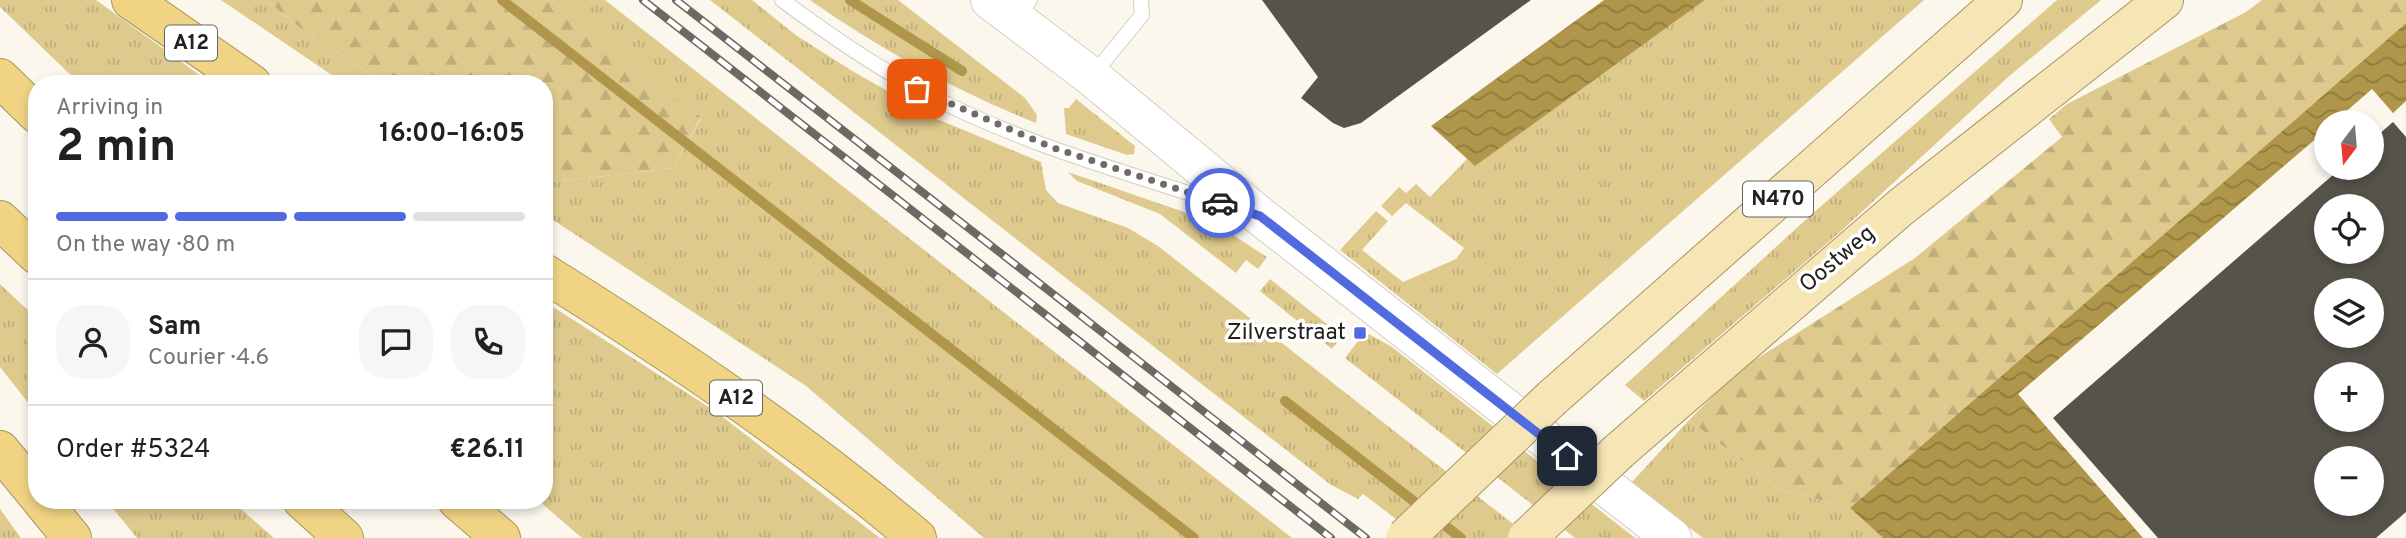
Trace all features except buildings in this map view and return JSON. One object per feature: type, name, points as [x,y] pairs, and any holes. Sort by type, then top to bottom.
[{"type":"highway","name":"A12","points":[[131,0],[240,75]]},
{"type":"highway","points":[[0,78],[28,105]]},
{"type":"highway","points":[[0,220],[28,247]]},
{"type":"highway","name":"A12","points":[[553,279],[741,401],[830,467],[917,538]]},
{"type":"highway","points":[[0,450],[28,484]]},
{"type":"highway","points":[[48,509],[72,538]]},
{"type":"highway","points":[[312,509],[344,538]]},
{"type":"highway","points":[[467,509],[501,538]]},
{"type":"main road","name":"N470","points":[[1405,538],[1552,398],[2003,0]]},
{"type":"main road","name":"Oostweg","points":[[1527,538],[1619,451],[1901,207],[2164,0]]},
{"type":"street","points":[[1012,7],[1260,216],[1672,538]]},
{"type":"lane","points":[[782,0],[844,45],[907,83],[996,125],[1051,147],[1260,216]]},
{"type":"lane","points":[[1092,77],[1142,15],[1141,0]]},
{"type":"green space","points":[[0,0],[96,0],[200,75],[71,75],[0,7]]},
{"type":"green space","points":[[221,0],[266,0],[299,27],[371,75],[332,75]]},
{"type":"green space","points":[[266,0],[552,0],[701,117],[673,168],[553,182],[553,75],[371,75],[299,27]]},
{"type":"green space","points":[[552,0],[605,0],[1292,538],[984,538],[806,386],[553,220],[553,182],[673,168],[701,118]]},
{"type":"green space","points":[[710,0],[752,0],[797,36],[937,119],[1041,162],[1046,190],[1058,203],[1128,228],[1158,246],[1531,538],[1421,538],[1363,494],[1358,499],[1331,485]]},
{"type":"green space","points":[[810,0],[898,0],[1025,98],[1037,115],[1036,123],[920,68],[864,36]]},
{"type":"green space","points":[[1705,0],[1924,0],[1497,374],[1340,250],[1376,211],[1388,221],[1362,250],[1403,282],[1456,259],[1464,248],[1406,203],[1392,216],[1381,206],[1399,187],[1406,193],[1416,184],[1430,197],[1467,159],[1476,165]]},
{"type":"green space","points":[[2057,0],[2101,0],[2007,78],[1840,232],[1644,401],[1625,385],[1812,214]]},
{"type":"green space","points":[[2262,0],[2406,0],[2406,23],[1850,508],[1779,489],[1689,420],[1739,370],[1915,258],[2062,137],[2049,119],[2067,104],[2246,12]]},
{"type":"green space","points":[[1076,99],[1135,146],[1134,154],[1127,155],[1066,134],[1064,108],[1069,108]]},
{"type":"green space","points":[[1068,172],[1213,222],[1267,257],[1258,269],[1246,260],[1236,273],[1160,214],[1077,181]]},
{"type":"green space","points":[[1270,279],[1342,336],[1332,349],[1260,291]]},
{"type":"green space","points":[[0,284],[28,310],[28,403],[0,367]]},
{"type":"green space","points":[[553,307],[715,411],[880,538],[582,538],[548,509],[553,509]]},
{"type":"green space","points":[[1365,332],[1392,347],[1635,538],[1575,538],[1345,358]]},
{"type":"green space","points":[[1689,420],[1779,489],[1850,508],[1883,538],[1703,538],[1631,483]]},
{"type":"green space","points":[[0,509],[21,538],[0,538]]},
{"type":"green space","points":[[113,509],[241,509],[274,538],[137,538]]},
{"type":"water","points":[[1604,0],[1705,0],[1475,166],[1431,126]]},
{"type":"water","points":[[2406,23],[2406,101],[2393,113],[2372,89],[2348,110],[2314,110],[2314,140],[2018,394],[2143,538],[1883,538],[1850,508]]},
{"type":"waterway","points":[[502,0],[1194,538]]},
{"type":"waterway","points":[[850,0],[962,71]]},
{"type":"waterway","points":[[1285,401],[1461,538]]},
{"type":"railway","points":[[643,0],[1331,538]]},
{"type":"railway","points":[[676,0],[1366,538]]},
{"type":"way so far","points":[[917,89],[1051,147],[1220,203]]},
{"type":"place","name":"Zilverstraat","points":[[1360,333]]},
{"type":"route","points":[[1220,203],[1260,216],[1567,456]]}]
